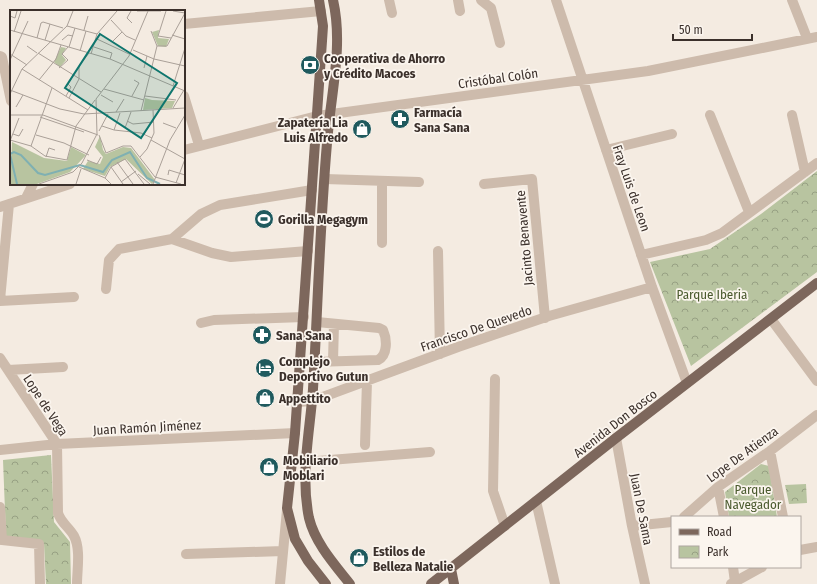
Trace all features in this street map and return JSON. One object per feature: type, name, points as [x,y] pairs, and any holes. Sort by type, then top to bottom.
[{"type":"main road","points":[[319,0],[322,11],[322,41],[304,317],[295,432],[287,508],[296,539],[308,561],[326,584]]},
{"type":"main road","points":[[333,0],[337,15],[337,43],[325,179],[312,401],[305,462],[305,493],[310,520],[320,543],[331,561],[350,584]]},
{"type":"main road","name":"Avenida Don Bosco","points":[[431,584],[616,438],[817,283]]},
{"type":"main road","points":[[451,569],[454,584]]},
{"type":"street","points":[[390,0],[392,13]]},
{"type":"street","points":[[458,0],[460,11]]},
{"type":"street","points":[[481,0],[491,8],[500,43]]},
{"type":"street","name":"Fray Luis de Leon","points":[[556,0],[641,255],[687,383]]},
{"type":"street","points":[[792,0],[806,38]]},
{"type":"street","points":[[185,24],[322,11]]},
{"type":"street","name":"Cristóbal Colón","points":[[185,150],[317,116],[648,70],[817,37]]},
{"type":"street","points":[[4,55],[10,94]]},
{"type":"street","points":[[185,99],[199,145]]},
{"type":"street","points":[[710,115],[749,212]]},
{"type":"street","points":[[792,115],[805,172]]},
{"type":"street","points":[[606,150],[672,134]]},
{"type":"street","points":[[641,255],[706,240],[722,233],[817,163]]},
{"type":"street","points":[[325,179],[419,182]]},
{"type":"street","name":"Jacinto Benavente","points":[[484,184],[532,179],[545,318]]},
{"type":"street","points":[[382,181],[382,243]]},
{"type":"street","points":[[26,198],[32,185]]},
{"type":"street","points":[[67,185],[5,205],[0,300],[74,297]]},
{"type":"street","points":[[172,239],[200,214],[220,205],[312,190]]},
{"type":"street","points":[[106,289],[109,260],[119,249],[172,239],[212,253],[231,257],[308,251]]},
{"type":"street","points":[[438,251],[440,354]]},
{"type":"street","name":"Francisco De Quevedo","points":[[297,402],[312,401],[440,354],[545,318],[652,287]]},
{"type":"street","points":[[201,323],[214,320],[304,317]]},
{"type":"street","points":[[771,319],[817,381]]},
{"type":"street","points":[[314,362],[378,360],[383,357],[385,353],[383,330],[379,328],[317,322]]},
{"type":"street","points":[[333,361],[334,324]]},
{"type":"street","name":"Lope de Vega","points":[[0,358],[57,444],[58,513],[60,519],[76,540],[77,584]]},
{"type":"street","points":[[378,360],[381,376]]},
{"type":"street","points":[[8,370],[64,367]]},
{"type":"street","points":[[495,379],[493,491],[505,526]]},
{"type":"street","points":[[365,445],[367,381]]},
{"type":"street","name":"Lope De Atienza","points":[[685,516],[718,487],[770,451],[817,415]]},
{"type":"street","name":"Juan Ramón Jiménez","points":[[0,450],[57,444],[295,432]]},
{"type":"street","name":"Juan De Sama","points":[[616,438],[632,526],[645,584]]},
{"type":"street","points":[[770,451],[783,516]]},
{"type":"street","points":[[305,462],[430,452]]},
{"type":"street","points":[[718,487],[724,516]]},
{"type":"street","points":[[536,501],[555,584]]},
{"type":"street","points":[[0,507],[2,540],[39,544],[40,584]]},
{"type":"street","points":[[280,584],[287,508]]},
{"type":"street","points":[[632,526],[671,522]]},
{"type":"street","points":[[801,550],[817,547]]},
{"type":"street","points":[[186,554],[283,551]]},
{"type":"street","points":[[733,568],[739,582],[760,568]]},
{"type":"green space","name":"Parque Iberia","points":[[817,171],[817,272],[691,366],[650,262],[710,249],[761,214]]},
{"type":"green space","points":[[51,455],[54,522],[70,542],[71,584],[46,584],[44,544],[6,536],[3,460]]},
{"type":"green space","name":"Parque Navegador","points":[[761,464],[769,466],[777,516],[729,516],[725,492]]},
{"type":"green space","points":[[806,484],[807,503],[789,504],[785,485]]},
{"type":"place","name":"Cooperativa de Ahorro y Crédito Macoes","points":[[310,65]]},
{"type":"place","name":"Farmacía Sana Sana","points":[[400,119]]},
{"type":"place","name":"Zapatería Lia Luis Alfredo","points":[[362,129]]},
{"type":"place","name":"Gorilla Megagym","points":[[264,219]]},
{"type":"place","name":"Sana Sana","points":[[262,335]]},
{"type":"place","name":"Complejo Deportivo Gutun","points":[[265,368]]},
{"type":"place","name":"Appettito","points":[[265,398]]},
{"type":"place","name":"Mobiliario Moblari","points":[[269,467]]},
{"type":"place","name":"Estilos de Belleza Natalie","points":[[359,558]]}]
